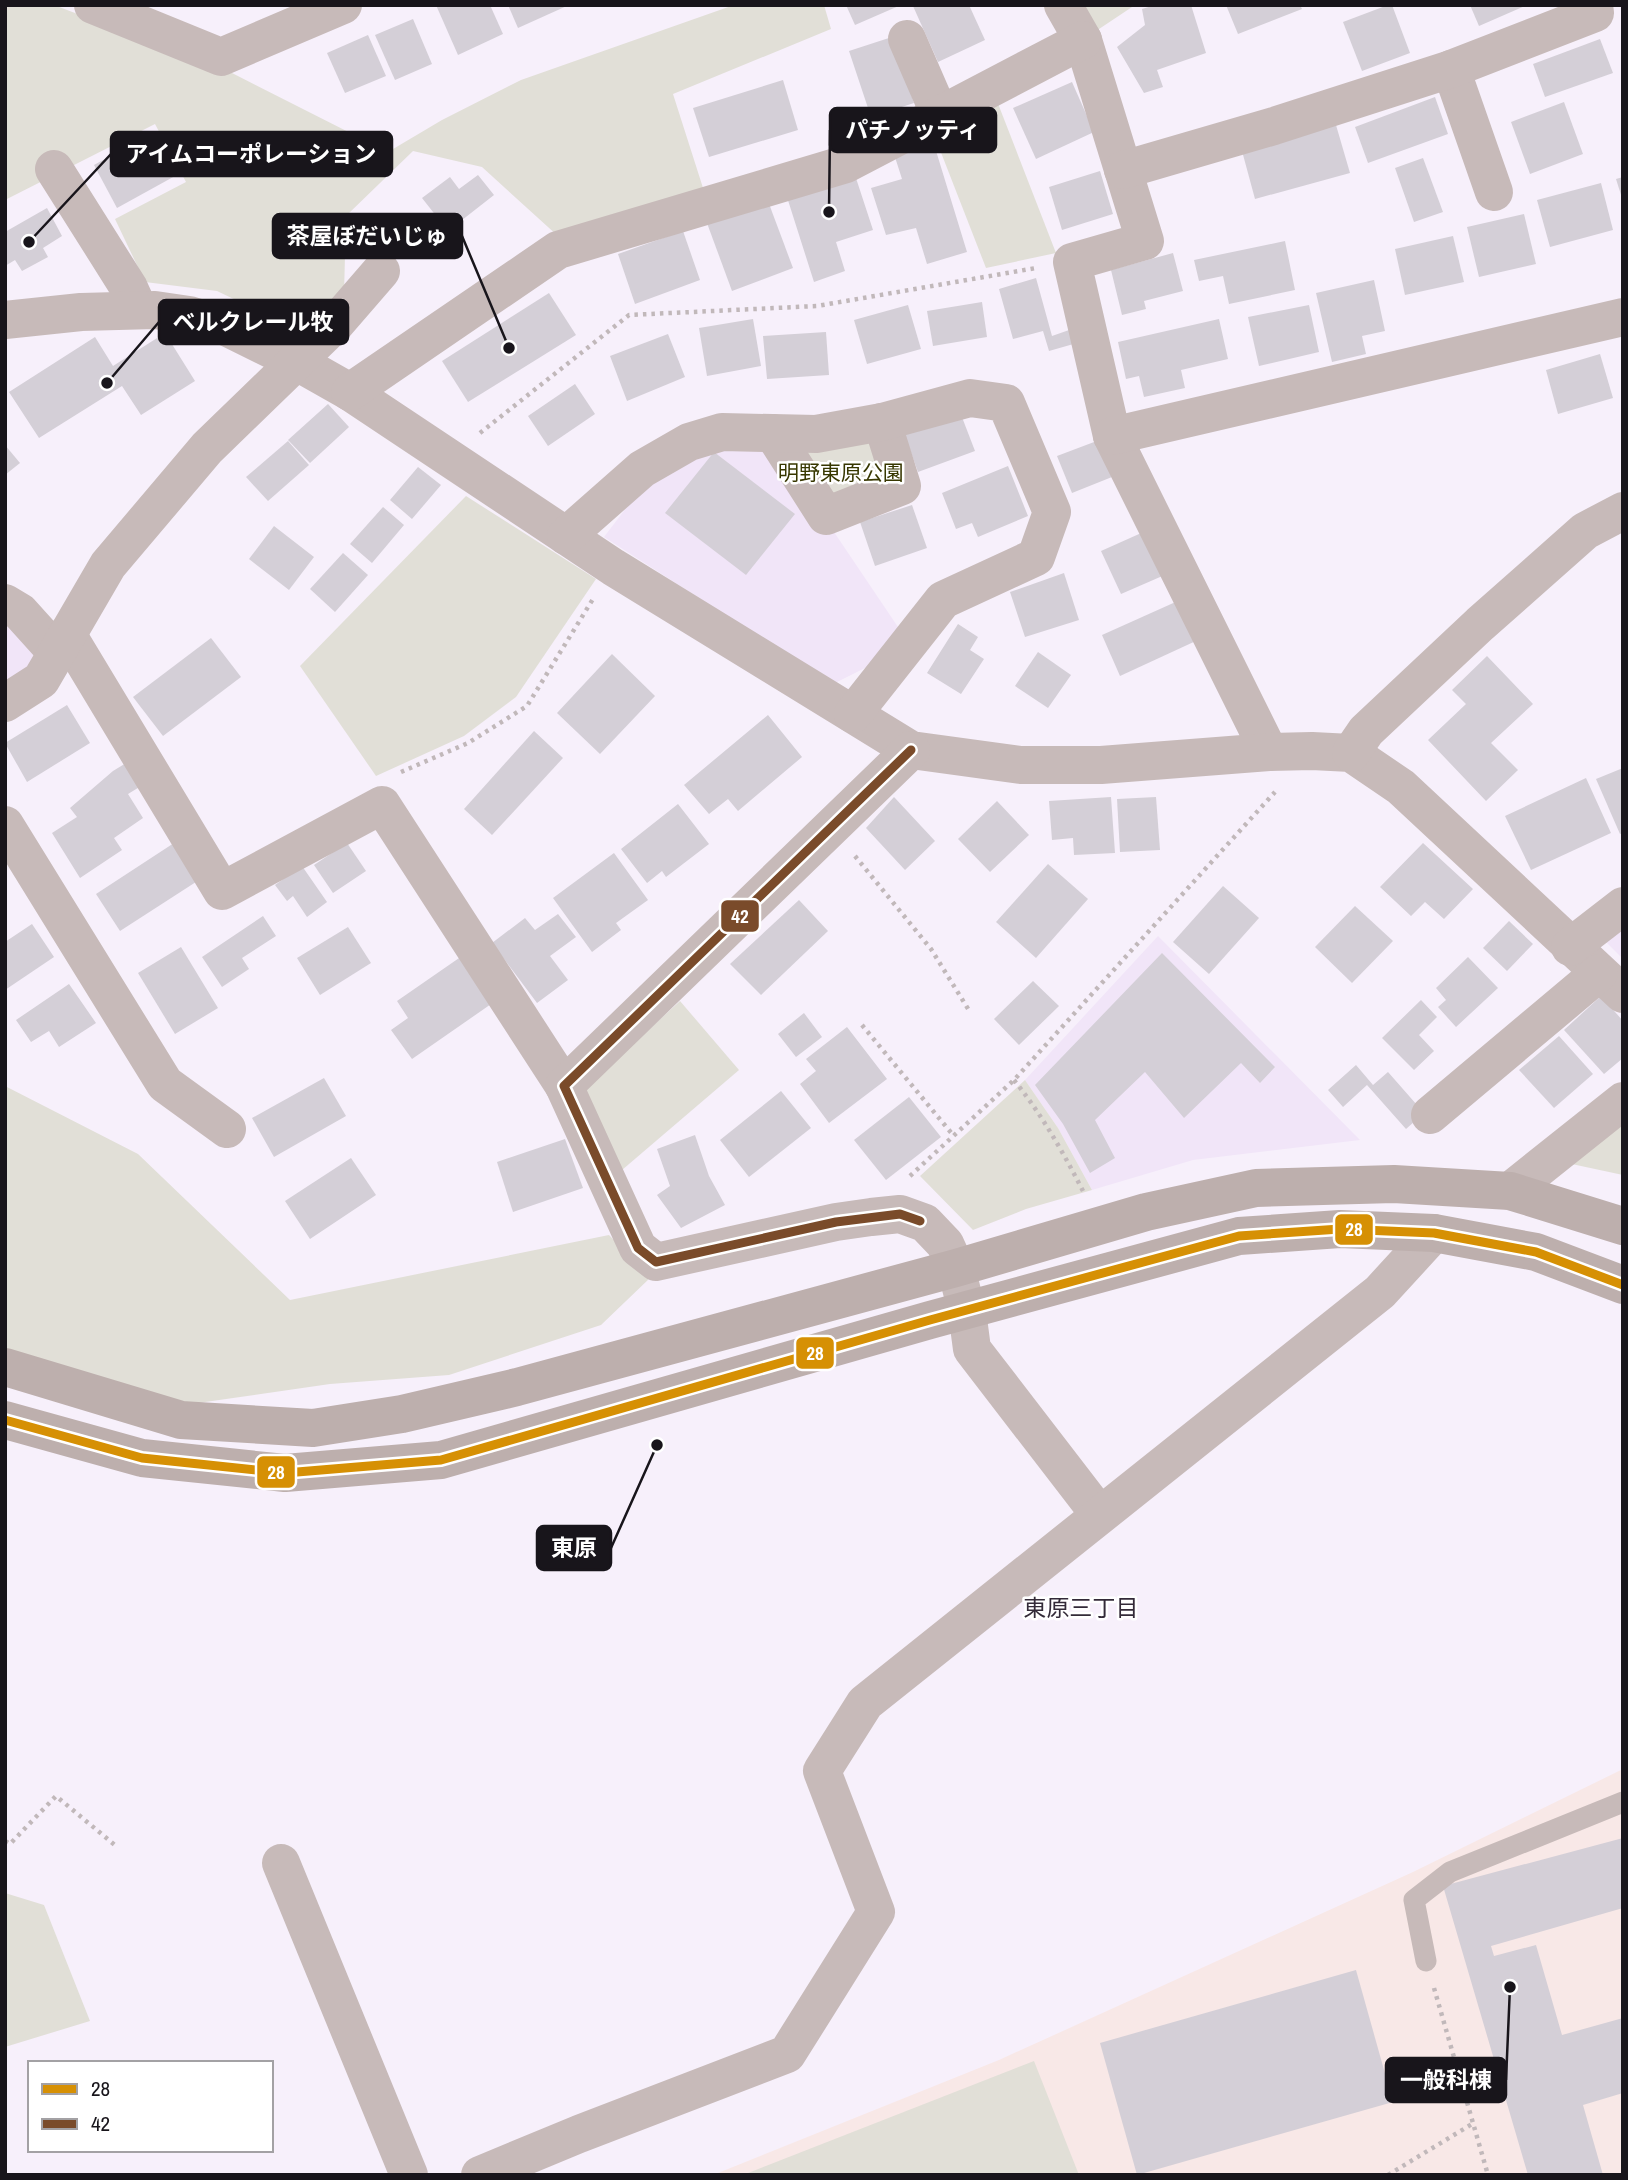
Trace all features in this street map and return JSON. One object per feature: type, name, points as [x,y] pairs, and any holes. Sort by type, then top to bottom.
[{"type":"street","points":[[93,5],[221,57],[343,5]]},
{"type":"street","points":[[1063,5],[1083,40],[1145,241],[1072,262],[1112,436],[1269,752]]},
{"type":"street","points":[[1123,170],[1274,126],[1451,68],[1595,12],[1594,5]]},
{"type":"street","points":[[907,39],[940,115]]},
{"type":"street","points":[[350,392],[558,250],[846,164],[1083,40]]},
{"type":"street","points":[[1451,68],[1494,192]]},
{"type":"street","points":[[54,169],[129,288],[139,310]]},
{"type":"street","points":[[5,702],[41,680],[108,565],[207,448],[336,323],[381,271]]},
{"type":"street","points":[[5,320],[82,312],[139,310],[189,315],[224,327],[297,362],[350,392],[613,567],[911,750],[1021,765],[1101,765],[1269,752],[1351,753],[1401,787],[1611,984],[1430,1115]]},
{"type":"street","points":[[1112,436],[1623,317]]},
{"type":"street","points":[[566,536],[642,469],[689,442],[722,432],[816,434],[882,422],[970,398],[1006,404],[1052,512],[1036,557],[943,600],[853,714]]},
{"type":"street","points":[[773,433],[826,516],[902,485],[882,422]]},
{"type":"street","points":[[1351,753],[1366,730],[1491,614],[1585,531],[1623,511]]},
{"type":"street","points":[[5,603],[62,644],[222,891],[382,806],[564,1086],[638,1248],[656,1262],[836,1222],[900,1214],[925,1223],[945,1244],[956,1268],[967,1311],[971,1349],[1099,1514]]},
{"type":"street","points":[[564,1086],[911,750]]},
{"type":"street","points":[[5,825],[165,1084],[227,1129]]},
{"type":"street","points":[[1570,947],[1623,906]]},
{"type":"street","points":[[1510,1191],[1623,1101]]},
{"type":"street","points":[[5,1367],[181,1420],[313,1428],[402,1414],[517,1388],[956,1268],[1146,1212],[1256,1188],[1394,1184],[1510,1191],[1623,1226]]},
{"type":"street","points":[[5,1420],[142,1458],[285,1473],[441,1460],[930,1320],[1239,1236],[1340,1229],[1434,1233],[1536,1252],[1623,1285]]},
{"type":"street","points":[[480,2175],[787,2054],[876,1912],[822,1771],[864,1703],[1380,1292],[1434,1233]]},
{"type":"street","points":[[281,1863],[409,2175]]},
{"type":"lane","points":[[1426,1961],[1414,1900],[1450,1872],[1623,1802]]},
{"type":"path","points":[[479,435],[629,315],[817,306],[1072,262]]},
{"type":"path","points":[[382,806],[370,785],[468,743],[527,706],[613,567]]},
{"type":"path","points":[[871,1217],[891,1193],[1014,1080],[1311,751]]},
{"type":"path","points":[[830,826],[931,948],[970,1012]]},
{"type":"path","points":[[862,1025],[953,1135]]},
{"type":"path","points":[[1014,1080],[1057,1141],[1088,1201]]},
{"type":"path","points":[[5,1841],[10,1844],[56,1796],[116,1846]]},
{"type":"path","points":[[1426,1961],[1488,2175]]},
{"type":"path","points":[[1388,2175],[1472,2124]]},
{"type":"shaded area","points":[[772,440],[898,627],[877,662],[833,684],[604,537],[649,478],[692,450]]},
{"type":"shaded area","points":[[5,611],[39,648],[20,684],[5,694]]},
{"type":"shaded area","points":[[1623,916],[1623,959],[1599,935]]},
{"type":"shaded area","points":[[1158,936],[1360,1140],[1193,1160],[1092,1190],[1058,1128],[1025,1080]]},
{"type":"shaded area","points":[[1623,1769],[1623,2175],[713,2175],[999,2060],[1413,1872]]},
{"type":"green space","points":[[5,5],[54,5],[232,73],[388,152],[442,120],[521,80],[734,5],[824,5],[831,29],[673,94],[704,191],[559,237],[482,167],[413,151],[346,216],[344,295],[307,334],[217,291],[145,282],[115,219],[186,182],[155,124],[5,200]]},
{"type":"green space","points":[[1070,5],[1135,5],[1087,37]]},
{"type":"green space","points":[[997,101],[1056,253],[986,268],[933,132]]},
{"type":"green space","name":"明野東原公園","points":[[880,430],[898,484],[828,511],[786,446]]},
{"type":"green space","points":[[466,496],[596,579],[516,697],[464,736],[376,776],[300,666]]},
{"type":"green space","points":[[680,1001],[739,1070],[622,1170],[586,1097],[586,1087]]},
{"type":"green space","points":[[1025,1080],[1058,1128],[1092,1190],[1026,1209],[973,1230],[920,1176]]},
{"type":"green space","points":[[5,1086],[138,1154],[290,1300],[609,1235],[650,1278],[601,1325],[449,1375],[330,1384],[156,1409],[5,1372]]},
{"type":"green space","points":[[1623,1114],[1623,1175],[1567,1163]]},
{"type":"green space","points":[[5,1893],[44,1905],[90,2021],[5,2047]]},
{"type":"green space","points":[[1034,2061],[1079,2175],[743,2175]]},
{"type":"building","points":[[436,5],[490,5],[503,34],[458,55]]},
{"type":"building","points":[[508,5],[569,5],[518,28]]},
{"type":"building","points":[[846,5],[901,5],[855,25]]},
{"type":"building","points":[[969,5],[985,40],[938,62],[913,6]]},
{"type":"building","points":[[1155,5],[1191,5],[1206,53],[1157,70],[1163,87],[1144,93],[1117,47],[1145,25],[1142,9]]},
{"type":"building","points":[[1226,5],[1300,5],[1302,9],[1238,34]]},
{"type":"building","points":[[1392,5],[1410,53],[1362,71],[1343,22]]},
{"type":"building","points":[[1470,5],[1527,5],[1479,26]]},
{"type":"building","points":[[413,19],[432,64],[395,80],[375,35]]},
{"type":"building","points":[[368,35],[386,76],[345,93],[327,53]]},
{"type":"building","points":[[892,37],[914,103],[871,117],[849,51]]},
{"type":"building","points":[[1600,39],[1613,73],[1545,97],[1533,64]]},
{"type":"building","points":[[783,80],[798,130],[709,157],[693,108]]},
{"type":"building","points":[[1072,82],[1094,132],[1036,159],[1013,108]]},
{"type":"building","points":[[1435,97],[1448,134],[1368,163],[1355,127]]},
{"type":"building","points":[[1564,102],[1583,154],[1530,174],[1511,122]]},
{"type":"building","points":[[1336,125],[1350,173],[1255,199],[1242,151]]},
{"type":"building","points":[[152,133],[175,176],[117,208],[94,165]]},
{"type":"building","points":[[933,141],[967,252],[927,264],[916,228],[886,235],[871,188],[902,179],[894,154]]},
{"type":"building","points":[[1423,158],[1443,212],[1414,222],[1395,168]]},
{"type":"building","points":[[1100,171],[1113,214],[1062,230],[1049,187]]},
{"type":"building","points":[[854,172],[873,230],[836,242],[845,271],[814,282],[786,194]]},
{"type":"building","points":[[478,175],[494,195],[448,231],[422,198],[450,177],[459,189]]},
{"type":"building","points":[[1623,177],[1623,198],[1622,198],[1616,179]]},
{"type":"building","points":[[1601,183],[1613,230],[1550,247],[1537,200]]},
{"type":"building","points":[[765,193],[793,268],[732,291],[704,215]]},
{"type":"building","points":[[47,208],[62,236],[43,248],[48,257],[22,271],[15,260],[5,266],[5,232]]},
{"type":"building","points":[[1524,214],[1536,264],[1479,277],[1467,227]]},
{"type":"building","points":[[683,231],[700,280],[635,304],[618,254]]},
{"type":"building","points":[[1453,236],[1464,282],[1405,295],[1395,249]]},
{"type":"building","points":[[1285,241],[1295,290],[1229,304],[1223,276],[1199,281],[1194,260]]},
{"type":"building","points":[[1173,253],[1183,291],[1144,301],[1146,309],[1122,315],[1111,270]]},
{"type":"building","points":[[1036,278],[1052,336],[1072,329],[1077,343],[1049,351],[1043,331],[1013,339],[999,289]]},
{"type":"building","points":[[1374,280],[1385,331],[1362,336],[1366,354],[1332,362],[1316,293]]},
{"type":"building","points":[[549,293],[576,335],[468,402],[442,361]]},
{"type":"building","points":[[982,302],[987,337],[933,346],[927,311]]},
{"type":"building","points":[[908,305],[921,349],[867,364],[854,320]]},
{"type":"building","points":[[1309,305],[1319,352],[1259,366],[1248,317]]},
{"type":"building","points":[[753,319],[761,366],[707,376],[699,328]]},
{"type":"building","points":[[1219,319],[1228,359],[1181,370],[1185,388],[1144,397],[1139,376],[1126,379],[1118,342]]},
{"type":"building","points":[[826,332],[829,375],[767,379],[763,336]]},
{"type":"building","points":[[165,333],[195,381],[141,415],[122,386],[39,438],[9,392],[95,337],[113,366]]},
{"type":"building","points":[[668,334],[685,377],[627,401],[610,356]]},
{"type":"building","points":[[1600,354],[1613,398],[1558,414],[1546,370]]},
{"type":"building","points":[[575,384],[595,414],[548,446],[528,416]]},
{"type":"building","points":[[328,404],[349,427],[310,463],[288,440]]},
{"type":"building","points":[[960,412],[975,451],[918,472],[904,433]]},
{"type":"building","points":[[1102,439],[1117,475],[1072,493],[1057,456]]},
{"type":"building","points":[[288,441],[309,465],[268,501],[246,477]]},
{"type":"building","points":[[5,445],[20,463],[5,475]]},
{"type":"building","points":[[714,452],[795,514],[746,575],[665,513]]},
{"type":"building","points":[[1008,466],[1028,516],[978,537],[972,523],[956,529],[942,493]]},
{"type":"building","points":[[418,467],[441,485],[412,519],[390,500]]},
{"type":"building","points":[[912,505],[927,548],[875,566],[860,522]]},
{"type":"building","points":[[383,507],[404,525],[372,563],[350,544]]},
{"type":"building","points":[[274,526],[314,557],[289,590],[249,559]]},
{"type":"building","points":[[1148,530],[1167,574],[1121,594],[1101,551]]},
{"type":"building","points":[[343,553],[368,575],[335,612],[310,589]]},
{"type":"building","points":[[1064,573],[1079,620],[1025,637],[1010,592]]},
{"type":"building","points":[[1180,600],[1198,640],[1120,676],[1102,635]]},
{"type":"building","points":[[958,624],[978,637],[970,650],[984,659],[961,694],[927,673]]},
{"type":"building","points":[[211,638],[241,677],[163,736],[133,697]]},
{"type":"building","points":[[1038,652],[1071,675],[1048,708],[1015,686]]},
{"type":"building","points":[[612,654],[655,696],[600,754],[557,713]]},
{"type":"building","points":[[1487,656],[1533,704],[1491,743],[1518,770],[1486,801],[1428,740],[1466,704],[1452,690]]},
{"type":"building","points":[[67,705],[90,743],[27,782],[5,743]]},
{"type":"building","points":[[768,715],[802,757],[738,811],[728,799],[709,814],[684,785]]},
{"type":"building","points":[[534,731],[563,758],[492,835],[464,809]]},
{"type":"building","points":[[131,760],[146,783],[128,794],[143,818],[114,838],[122,850],[80,878],[52,833],[77,817],[70,808],[113,771]]},
{"type":"building","points":[[1623,768],[1623,833],[1620,834],[1596,779]]},
{"type":"building","points":[[1586,778],[1611,833],[1531,870],[1505,816]]},
{"type":"building","points":[[894,797],[935,841],[905,870],[866,828]]},
{"type":"building","points":[[1111,797],[1115,853],[1074,855],[1073,838],[1052,840],[1049,801]]},
{"type":"building","points":[[1156,797],[1160,850],[1120,852],[1117,799]]},
{"type":"building","points":[[997,801],[1029,835],[990,872],[958,839]]},
{"type":"building","points":[[678,804],[709,844],[666,877],[662,871],[647,883],[621,849]]},
{"type":"building","points":[[174,843],[199,880],[120,931],[96,894]]},
{"type":"building","points":[[347,843],[366,871],[333,893],[314,865]]},
{"type":"building","points":[[1423,843],[1473,889],[1444,919],[1425,902],[1411,916],[1380,887]]},
{"type":"building","points":[[614,853],[648,900],[616,923],[621,930],[592,952],[553,898]]},
{"type":"building","points":[[1048,864],[1088,899],[1036,958],[996,922]]},
{"type":"building","points":[[302,866],[327,902],[307,917],[293,896],[287,901],[275,885]]},
{"type":"building","points":[[1223,886],[1259,918],[1209,974],[1173,942]]},
{"type":"building","points":[[799,900],[828,931],[761,995],[730,964]]},
{"type":"building","points":[[1355,906],[1393,941],[1352,983],[1315,947]]},
{"type":"building","points":[[558,914],[576,937],[550,956],[568,980],[537,1003],[492,943],[525,918],[535,930]]},
{"type":"building","points":[[263,916],[276,936],[242,958],[249,969],[222,987],[202,957]]},
{"type":"building","points":[[1509,921],[1533,944],[1507,971],[1483,948]]},
{"type":"building","points":[[32,924],[54,957],[5,990],[5,942]]},
{"type":"building","points":[[348,927],[371,963],[320,995],[297,958]]},
{"type":"building","points":[[181,947],[218,1008],[175,1034],[138,973]]},
{"type":"building","points":[[1162,953],[1275,1067],[1260,1083],[1241,1063],[1184,1118],[1145,1072],[1095,1120],[1115,1158],[1090,1173],[1063,1124],[1035,1085]]},
{"type":"building","points":[[462,956],[494,1002],[412,1059],[391,1030],[408,1018],[397,1001]]},
{"type":"building","points":[[1468,957],[1498,988],[1456,1027],[1438,1007],[1446,1000],[1436,988]]},
{"type":"building","points":[[1033,981],[1059,1006],[1019,1045],[994,1019]]},
{"type":"building","points":[[69,984],[96,1023],[59,1047],[49,1031],[31,1042],[16,1020]]},
{"type":"building","points":[[1601,996],[1623,1021],[1623,1058],[1604,1074],[1564,1030]]},
{"type":"building","points":[[1421,1000],[1437,1017],[1419,1035],[1434,1051],[1414,1070],[1382,1038]]},
{"type":"building","points":[[804,1013],[822,1037],[796,1057],[778,1034]]},
{"type":"building","points":[[847,1027],[887,1079],[829,1123],[800,1084],[816,1071],[806,1059]]},
{"type":"building","points":[[1559,1036],[1593,1074],[1554,1108],[1519,1070]]},
{"type":"building","points":[[1356,1065],[1373,1085],[1388,1072],[1424,1113],[1406,1129],[1367,1085],[1343,1107],[1328,1090]]},
{"type":"building","points":[[324,1078],[346,1116],[274,1157],[252,1118]]},
{"type":"building","points":[[781,1091],[811,1128],[749,1177],[720,1140]]},
{"type":"building","points":[[909,1097],[941,1137],[886,1180],[854,1140]]},
{"type":"building","points":[[695,1135],[709,1176],[725,1205],[681,1228],[657,1195],[670,1186],[657,1149]]},
{"type":"building","points":[[565,1139],[583,1188],[513,1212],[497,1162]]},
{"type":"building","points":[[351,1158],[376,1195],[310,1239],[285,1201]]},
{"type":"building","points":[[1623,1838],[1623,1908],[1491,1946],[1494,1956],[1536,1945],[1562,2035],[1623,2018],[1623,2093],[1583,2105],[1603,2175],[1528,2175],[1443,1886]]},
{"type":"building","points":[[1356,1970],[1393,2102],[1137,2175],[1100,2043]]},
{"type":"transit line","name":"42","points":[[911,750],[564,1086],[638,1248],[656,1262],[836,1222],[900,1214],[920,1221]]},
{"type":"transit line","name":"28","points":[[5,1420],[142,1458],[285,1473],[441,1460],[930,1320],[1239,1236],[1340,1229],[1434,1233],[1536,1252],[1623,1285]]},
{"type":"place","name":"パチノッティ","points":[[829,212]]},
{"type":"place","name":"アイムコーポレーション","points":[[29,242]]},
{"type":"place","name":"茶屋ぼだいじゅ","points":[[509,348]]},
{"type":"place","name":"ベルクレール牧","points":[[107,383]]},
{"type":"place","name":"東原","points":[[657,1445]]},
{"type":"place","name":"一般科棟","points":[[1510,1987]]},
{"type":"district","name":"東原三丁目","points":[[1081,1607]]}]
